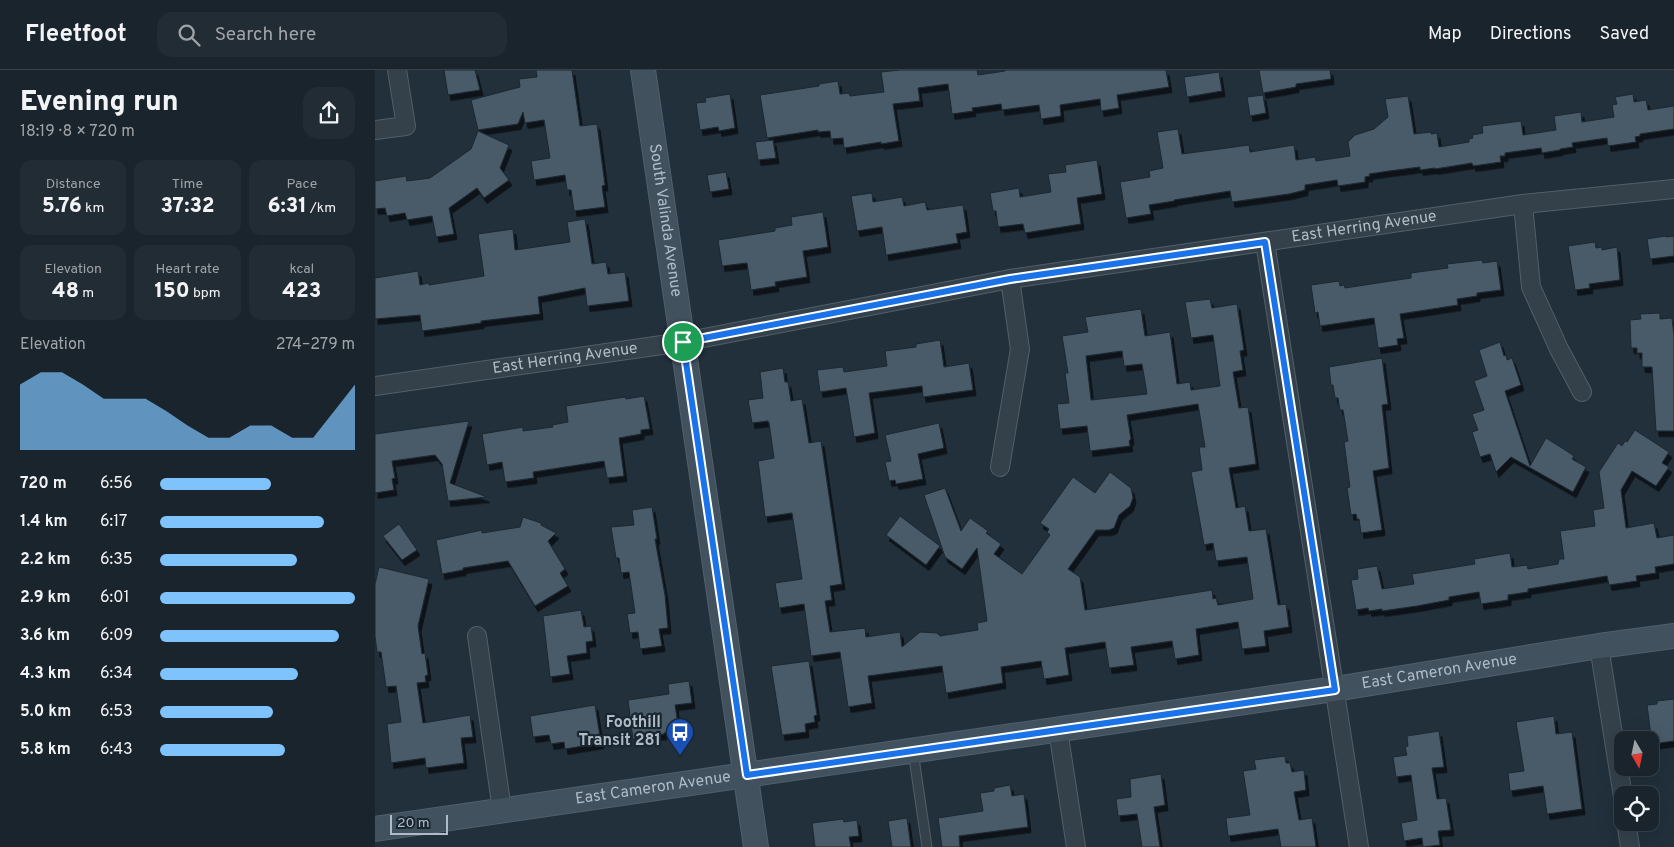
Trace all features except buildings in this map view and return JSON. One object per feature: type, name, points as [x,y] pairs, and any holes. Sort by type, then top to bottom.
[{"type":"main road","name":"South Valinda Avenue","points":[[643,70],[756,847]]},
{"type":"main road","name":"East Cameron Avenue","points":[[375,829],[1335,690],[1599,646],[1674,636]]},
{"type":"street","points":[[375,130],[405,126],[397,70]]},
{"type":"street","name":"East Herring Avenue","points":[[375,386],[683,342],[1010,279],[1523,204],[1674,189]]},
{"type":"street","points":[[1523,204],[1531,287],[1582,392]]},
{"type":"street","points":[[1265,242],[1359,847]]},
{"type":"street","points":[[1000,467],[1020,349],[1010,279]]},
{"type":"street","points":[[477,636],[502,810]]},
{"type":"street","points":[[1599,646],[1621,786]]},
{"type":"street","points":[[1058,730],[1076,847]]},
{"type":"street","points":[[1628,831],[1630,847]]},
{"type":"lane","points":[[913,751],[927,847]]},
{"type":"place","name":"Foothill Transit 281","points":[[680,756]]},
{"type":"route","points":[[1265,242],[1335,690],[747,775],[683,342],[1010,279],[1265,242]]}]
